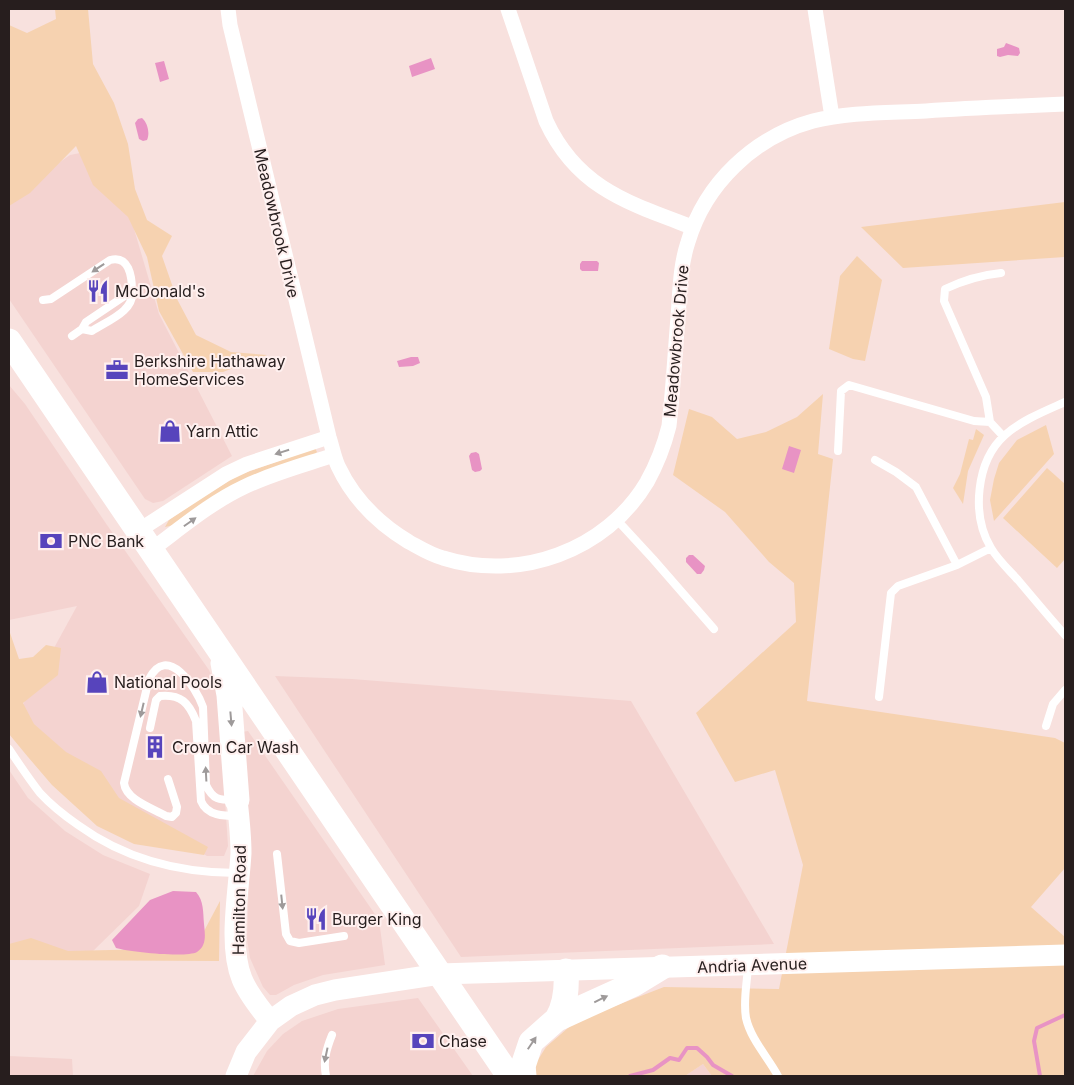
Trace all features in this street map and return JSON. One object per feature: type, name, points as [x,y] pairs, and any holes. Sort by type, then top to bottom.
[{"type":"main road","points":[[9,341],[510,1076]]},
{"type":"main road","points":[[220,653],[229,695],[238,808]]},
{"type":"main road","points":[[524,1076],[523,1066],[531,1042],[557,1019],[634,984],[662,967]]},
{"type":"main road","points":[[557,1019],[565,1000],[567,988],[566,971]]},
{"type":"street","name":"Meadowbrook Drive","points":[[228,9],[230,25],[337,464],[351,488],[385,526],[423,550],[463,564],[483,566],[518,565],[556,556],[592,538],[617,520],[646,484],[666,439],[672,402],[683,262],[692,227],[712,192],[724,176],[740,160],[776,135],[794,127],[832,117],[1065,104]]},
{"type":"street","points":[[508,9],[546,121],[554,137],[573,164],[610,193],[692,227]]},
{"type":"street","points":[[815,9],[832,117]]},
{"type":"street","points":[[145,541],[226,474],[247,464],[329,437]]},
{"type":"street","points":[[145,541],[216,504],[242,488],[280,472],[334,455]]},
{"type":"street","name":"Hamilton Road","points":[[238,808],[241,852],[236,942],[238,966],[242,981],[270,1021]]},
{"type":"street","name":"Andria Avenue","points":[[440,974],[748,965],[1064,952]]},
{"type":"street","points":[[236,1076],[246,1052],[270,1021],[291,1006],[315,995],[335,990],[440,974]]},
{"type":"lane","points":[[43,300],[51,299],[110,260],[117,258],[123,260],[128,268],[132,290],[86,322],[82,329],[72,336]]},
{"type":"lane","points":[[1001,273],[980,275],[951,286],[945,289],[944,301],[986,397],[990,422],[1003,436]]},
{"type":"lane","points":[[838,451],[841,391],[849,385],[974,421],[990,422]]},
{"type":"lane","points":[[1065,402],[1028,420],[1003,436],[987,461],[980,488],[978,506],[982,530],[991,548],[1065,635]]},
{"type":"lane","points":[[875,460],[896,472],[916,487],[957,565]]},
{"type":"lane","points":[[617,520],[654,559],[714,629]]},
{"type":"lane","points":[[879,697],[891,593],[898,586],[957,565],[991,548]]},
{"type":"lane","points":[[168,778],[177,807],[176,813],[172,817],[166,816],[131,796],[125,790],[124,783],[149,680],[152,673],[157,669],[169,666],[181,671],[199,697],[203,707],[206,785],[210,794],[238,808]]},
{"type":"lane","points":[[1046,726],[1053,704],[1065,690]]},
{"type":"lane","points":[[150,728],[156,700],[160,696],[180,698],[186,702],[196,721],[199,794],[203,807],[221,816],[238,808]]},
{"type":"lane","points":[[9,749],[41,794],[65,816],[94,837],[133,856],[161,865],[192,870],[239,873]]},
{"type":"lane","points":[[277,854],[287,938],[299,943],[344,936]]},
{"type":"lane","points":[[748,965],[745,1004],[746,1018],[758,1044],[778,1076]]},
{"type":"lane","points":[[326,1076],[324,1066],[325,1054],[332,1035]]},
{"type":"shaded area","points":[[55,9],[88,9],[93,64],[114,103],[128,144],[135,189],[147,220],[172,236],[162,256],[177,299],[196,335],[231,352],[267,355],[223,372],[193,372],[159,311],[147,257],[128,217],[93,185],[76,146],[30,193],[9,206],[9,25],[27,33],[56,19]]},
{"type":"shaded area","points":[[1006,43],[1019,48],[1020,53],[1018,56],[997,56],[997,49],[1004,47]]},
{"type":"shaded area","points":[[431,58],[435,69],[412,77],[409,66]]},
{"type":"shaded area","points":[[164,61],[169,79],[160,82],[155,63]]},
{"type":"shaded area","points":[[142,118],[146,123],[148,132],[147,140],[143,141],[139,139],[135,123],[138,119]]},
{"type":"shaded area","points":[[110,147],[159,314],[232,456],[163,501],[153,503],[145,499],[9,299],[9,198],[70,155]]},
{"type":"shaded area","points":[[1065,202],[1065,257],[903,268],[861,227]]},
{"type":"shaded area","points":[[857,256],[882,280],[865,361],[853,359],[829,349],[840,276]]},
{"type":"shaded area","points":[[582,261],[597,261],[599,263],[598,271],[582,271],[580,264]]},
{"type":"shaded area","points":[[418,357],[420,363],[413,366],[399,367],[397,361]]},
{"type":"shaded area","points":[[9,385],[25,404],[209,670],[218,693],[228,846],[224,856],[207,856],[106,794],[14,721],[77,606],[9,620]]},
{"type":"shaded area","points":[[823,394],[818,454],[833,459],[807,701],[1055,738],[1065,743],[1065,868],[1031,907],[1065,937],[1065,1076],[712,1076],[703,1064],[685,1076],[536,1076],[536,1063],[546,1047],[576,1021],[664,987],[779,989],[803,865],[775,770],[735,782],[696,713],[796,622],[794,583],[769,562],[725,512],[673,475],[689,409],[712,417],[737,439],[766,432],[797,417]]},
{"type":"shaded area","points":[[1046,425],[1054,454],[994,521],[990,500],[999,463],[1017,440]]},
{"type":"shaded area","points":[[976,429],[984,435],[968,471],[963,504],[953,488],[960,474],[969,439],[973,440]]},
{"type":"shaded area","points":[[789,446],[801,450],[794,473],[782,469]]},
{"type":"shaded area","points":[[315,448],[317,452],[315,454],[174,525],[165,527],[169,520],[239,475]]},
{"type":"shaded area","points":[[476,452],[479,454],[482,469],[475,472],[472,470],[469,456],[471,453]]},
{"type":"shaded area","points":[[1047,468],[1065,484],[1065,559],[1057,568],[1003,518]]},
{"type":"shaded area","points":[[689,555],[693,555],[705,566],[701,574],[697,574],[686,562],[686,558]]},
{"type":"shaded area","points":[[9,630],[19,659],[33,657],[46,645],[61,648],[58,675],[23,703],[34,724],[66,752],[101,771],[119,798],[208,847],[204,855],[134,844],[97,826],[52,785],[9,734]]},
{"type":"shaded area","points":[[275,676],[352,679],[631,701],[774,944],[461,957]]},
{"type":"shaded area","points":[[248,731],[379,920],[385,965],[323,975],[294,985],[276,995],[270,995],[263,987],[250,958],[247,939],[249,874],[242,732]]},
{"type":"shaded area","points":[[9,770],[28,798],[65,831],[103,855],[150,874],[139,906],[91,953],[9,950]]},
{"type":"shaded area","points":[[173,891],[196,892],[202,903],[205,936],[204,943],[197,952],[191,954],[145,953],[116,948],[112,940],[150,900]]},
{"type":"shaded area","points":[[220,901],[219,961],[9,960],[9,944],[31,938],[68,951],[195,948]]},
{"type":"shaded area","points":[[418,998],[473,1076],[253,1076],[267,1051],[283,1034],[302,1021],[338,1009]]},
{"type":"shaded area","points":[[9,1056],[72,1059],[73,1076],[9,1076]]},
{"type":"shaded area","points":[[703,1064],[712,1076],[685,1076]]},
{"type":"waterway","points":[[1040,1076],[1034,1041],[1037,1028],[1065,1015]]},
{"type":"waterway","points":[[630,1076],[653,1070],[670,1058],[679,1060],[687,1048],[697,1048],[713,1065],[732,1076]]},
{"type":"place","name":"McDonald's","points":[[98,291]]},
{"type":"place","name":"Berkshire Hathaway HomeServices","points":[[117,370]]},
{"type":"place","name":"Yarn Attic","points":[[170,431]]},
{"type":"place","name":"PNC Bank","points":[[51,541]]},
{"type":"place","name":"National Pools","points":[[97,682]]},
{"type":"place","name":"Crown Car Wash","points":[[155,747]]},
{"type":"place","name":"Burger King","points":[[316,919]]},
{"type":"place","name":"Chase","points":[[423,1041]]}]
